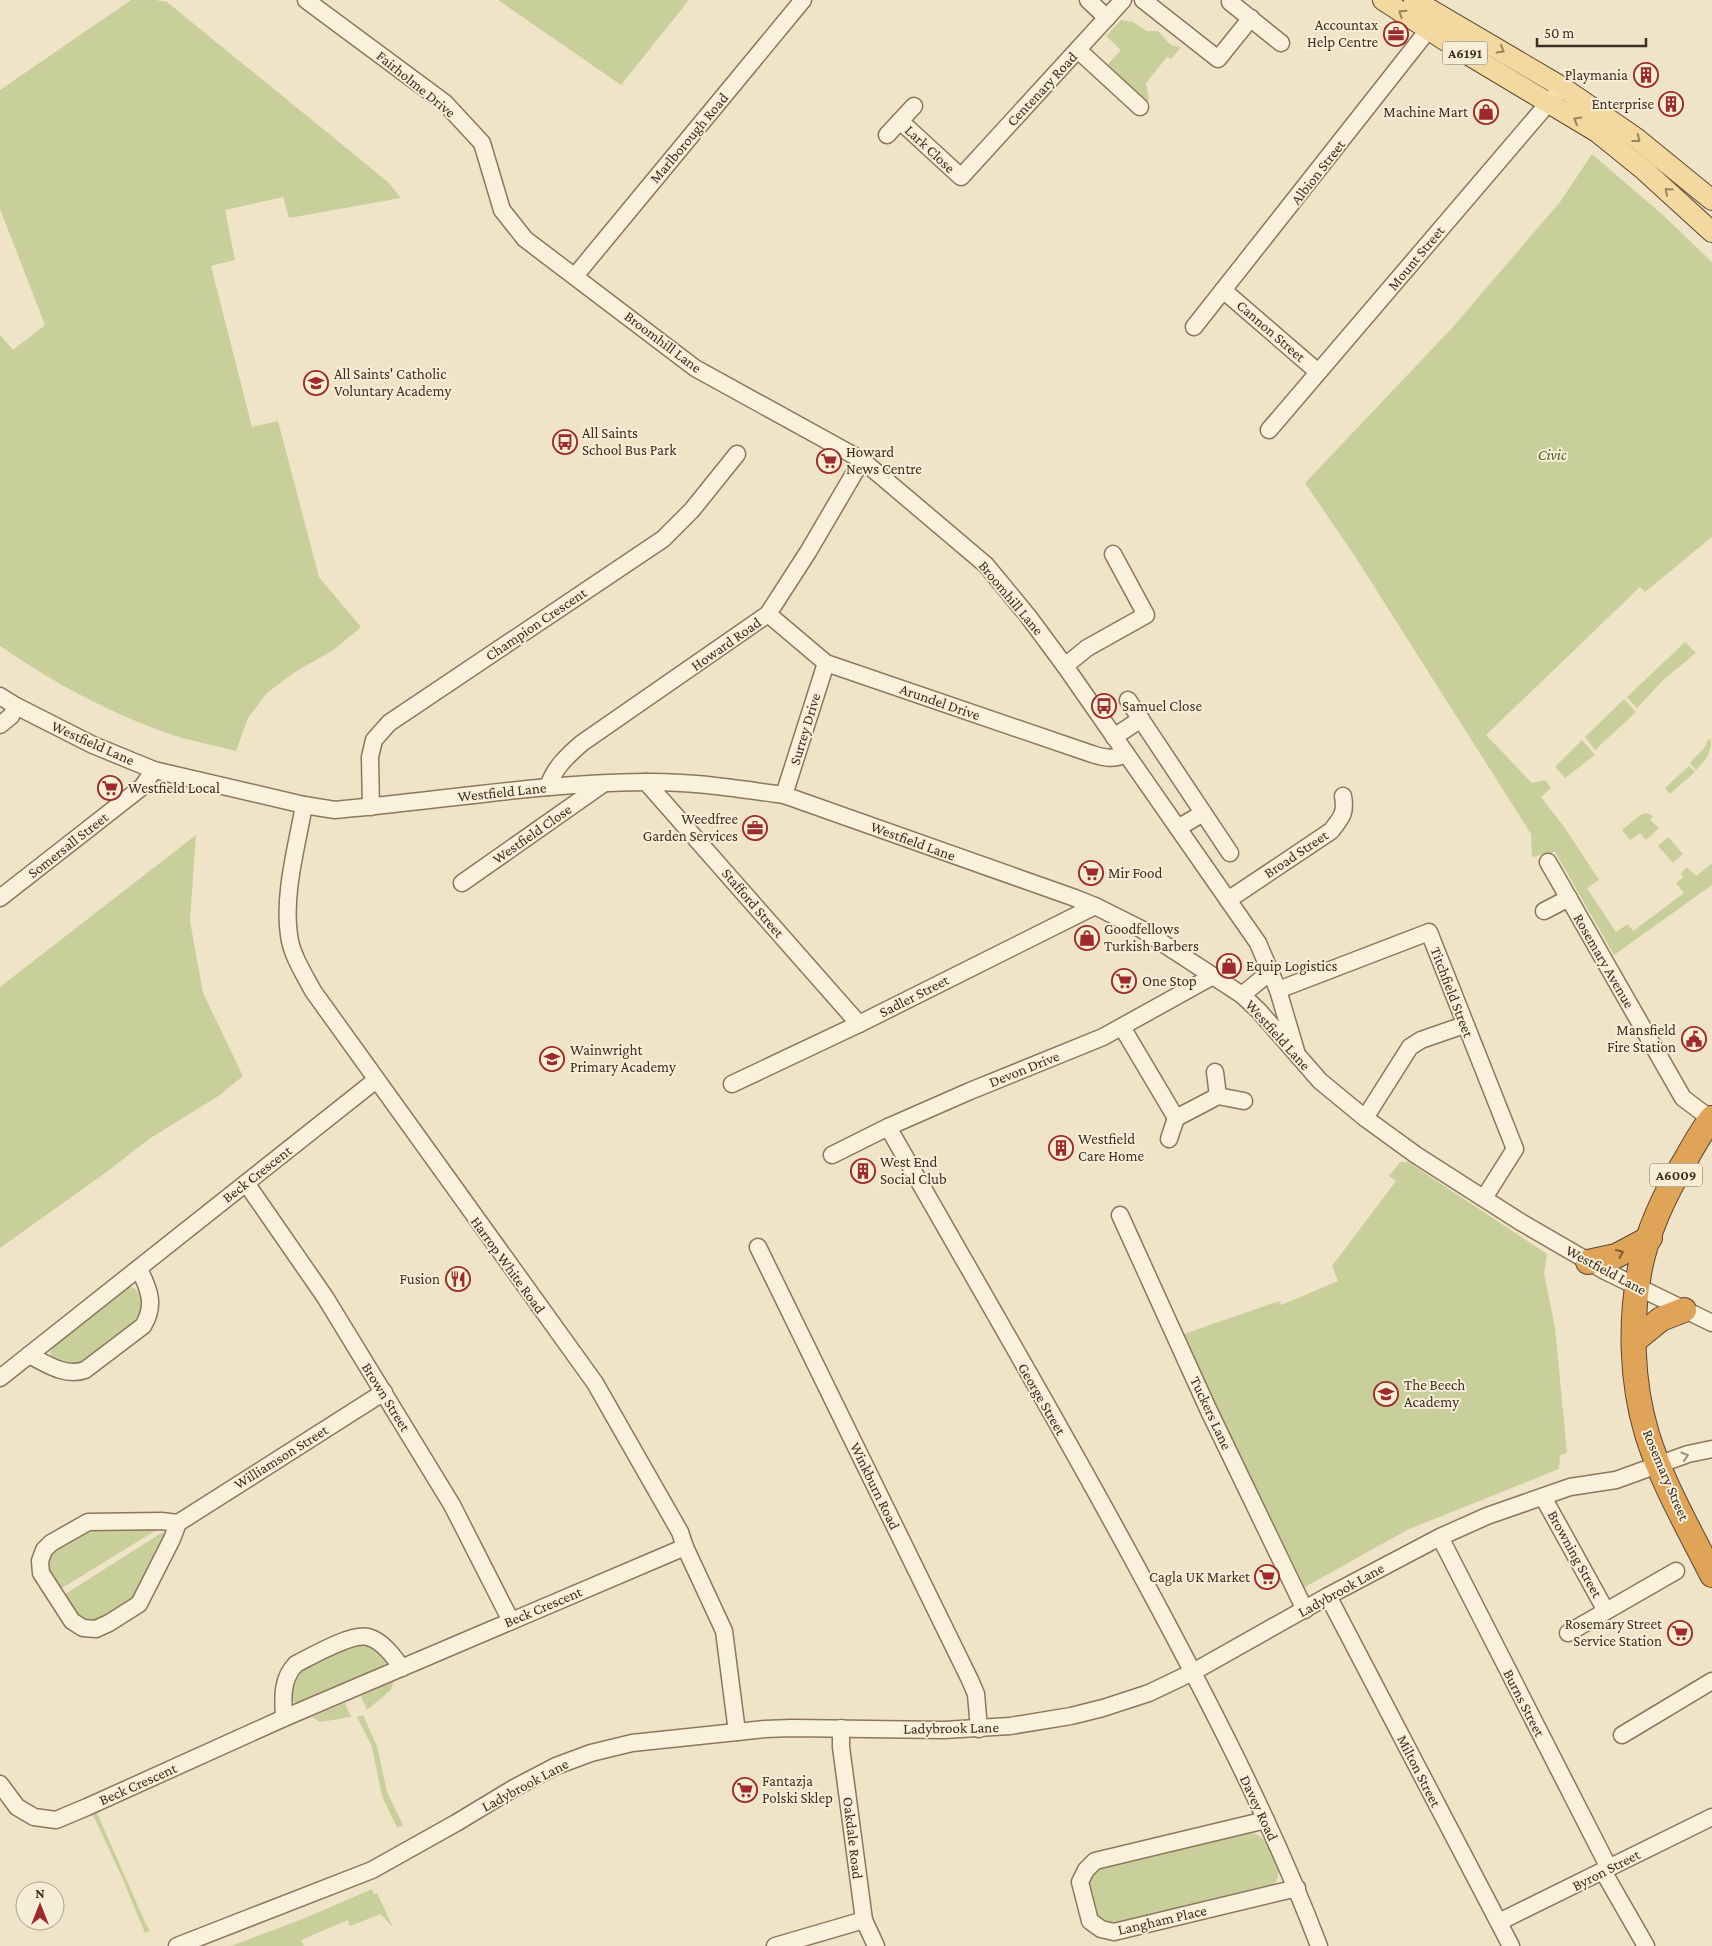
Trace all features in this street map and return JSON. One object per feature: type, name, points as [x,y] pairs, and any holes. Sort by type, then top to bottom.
[{"type":"highway","name":"Rosemary Street","points":[[1711,1118],[1667,1192],[1650,1238],[1641,1266],[1637,1287],[1634,1341],[1636,1383],[1648,1437],[1670,1494],[1712,1575]]},
{"type":"highway","points":[[1588,1262],[1616,1256],[1650,1238]]},
{"type":"highway","points":[[1634,1341],[1661,1319],[1684,1310]]},
{"type":"main road","name":"A6191","points":[[1383,0],[1434,23],[1562,87],[1636,138],[1712,200]]},
{"type":"main road","name":"A6191","points":[[1414,0],[1434,23],[1548,103],[1597,132],[1644,170],[1712,232]]},
{"type":"street","name":"Fairholme Drive","points":[[306,0],[446,103],[482,143],[502,210],[525,239],[574,276]]},
{"type":"street","name":"Marlborough Road","points":[[574,276],[803,0]]},
{"type":"street","points":[[1088,0],[1107,18]]},
{"type":"street","name":"Centenary Road","points":[[960,178],[1123,0]]},
{"type":"street","points":[[1143,0],[1218,59],[1251,18]]},
{"type":"street","points":[[1230,2],[1281,43]]},
{"type":"street","name":"Albion Street","points":[[1194,327],[1434,23]]},
{"type":"street","points":[[1078,50],[1140,107]]},
{"type":"street","name":"Mount Street","points":[[1269,430],[1562,87]]},
{"type":"street","name":"Lark Close","points":[[887,135],[914,106]]},
{"type":"street","name":"Lark Close","points":[[900,121],[960,178]]},
{"type":"street","name":"Broomhill Lane","points":[[574,276],[699,363],[813,425],[862,460],[986,565],[1028,616],[1065,666],[1258,943],[1278,990],[1298,1058]]},
{"type":"street","name":"Cannon Street","points":[[1223,290],[1318,372]]},
{"type":"street","name":"Champion Crescent","points":[[371,806],[370,757],[374,740],[388,723],[663,539],[692,510],[737,454]]},
{"type":"street","name":"Howard Road","points":[[548,787],[552,775],[561,762],[582,743],[768,614],[808,552],[862,460]]},
{"type":"street","points":[[1065,666],[1087,648],[1146,615],[1114,554]]},
{"type":"street","name":"Arundel Drive","points":[[768,614],[826,663],[1108,759],[1126,754]]},
{"type":"street","name":"Surrey Drive","points":[[784,795],[826,663]]},
{"type":"street","name":"Westfield Lane","points":[[0,696],[93,745],[154,770],[304,805],[335,810],[548,787],[646,782],[687,783],[784,795],[1095,906],[1141,929],[1242,995],[1259,1011],[1320,1081],[1365,1118],[1416,1155],[1519,1221],[1588,1262],[1712,1324]]},
{"type":"street","points":[[1128,700],[1230,854]]},
{"type":"street","points":[[0,726],[10,716],[16,706]]},
{"type":"street","points":[[1114,737],[1140,719]]},
{"type":"street","name":"Somersall Street","points":[[0,898],[142,788],[154,770]]},
{"type":"street","name":"Stafford Street","points":[[646,782],[859,1024]]},
{"type":"street","name":"Westfield Close","points":[[462,883],[603,784]]},
{"type":"street","name":"Broad Street","points":[[1228,900],[1331,831],[1342,818],[1345,808],[1343,796]]},
{"type":"street","name":"Harrop White Road","points":[[304,805],[288,899],[289,936],[298,963],[313,991],[594,1383],[680,1532],[685,1547],[724,1631],[737,1732]]},
{"type":"street","points":[[1178,828],[1202,812]]},
{"type":"street","name":"Rosemary Avenue","points":[[1548,862],[1683,1098],[1711,1118]]},
{"type":"street","name":"Rosemary Avenue","points":[[1544,911],[1569,898]]},
{"type":"street","name":"Sadler Street","points":[[732,1084],[859,1024],[1095,906]]},
{"type":"street","name":"Titchfield Street","points":[[1278,990],[1429,932],[1515,1149],[1484,1198]]},
{"type":"street","points":[[1242,995],[1270,972]]},
{"type":"street","name":"Devon Drive","points":[[832,1155],[888,1127],[1103,1037],[1213,976]]},
{"type":"street","points":[[1365,1118],[1410,1047],[1421,1040],[1464,1024]]},
{"type":"street","points":[[1122,1027],[1176,1118]]},
{"type":"street","points":[[1215,1072],[1218,1096]]},
{"type":"street","name":"Beck Crescent","points":[[0,1378],[376,1080]]},
{"type":"street","points":[[1169,1140],[1176,1118],[1218,1096],[1244,1101]]},
{"type":"street","name":"George Street","points":[[888,1127],[1125,1546],[1193,1672]]},
{"type":"street","name":"Brown Street","points":[[246,1183],[325,1297],[384,1392],[452,1505],[511,1621]]},
{"type":"street","name":"Tuckers Lane","points":[[1120,1215],[1209,1411],[1305,1610]]},
{"type":"street","name":"Winkburn Road","points":[[758,1247],[970,1680],[976,1694],[979,1729]]},
{"type":"street","points":[[29,1355],[69,1373],[77,1373],[85,1370],[143,1326],[152,1306],[147,1285],[139,1269]]},
{"type":"street","name":"Williamson Street","points":[[178,1523],[384,1392]]},
{"type":"street","name":"Ladybrook Lane","points":[[187,1944],[372,1870],[456,1824],[514,1788],[556,1766],[591,1753],[632,1744],[792,1728],[979,1729],[1010,1726],[1071,1716],[1149,1693],[1193,1672],[1328,1596],[1440,1537],[1487,1516],[1570,1487],[1616,1480],[1658,1464],[1712,1449]]},
{"type":"street","name":"Browning Street","points":[[1543,1496],[1606,1611]]},
{"type":"street","points":[[161,1521],[178,1523],[172,1539],[138,1604],[110,1623],[96,1629],[83,1628],[72,1621],[41,1573],[40,1561],[44,1550],[51,1542],[88,1522],[161,1521]]},
{"type":"street","name":"Burns Street","points":[[1440,1537],[1606,1870],[1646,1946]]},
{"type":"street","name":"Beck Crescent","points":[[0,1784],[17,1807],[34,1817],[56,1820],[284,1718],[685,1547]]},
{"type":"street","points":[[1568,1633],[1676,1571]]},
{"type":"street","name":"Milton Street","points":[[1328,1596],[1511,1946]]},
{"type":"street","points":[[284,1718],[286,1678],[289,1671],[296,1664],[354,1638],[368,1637],[379,1642],[393,1655],[402,1668]]},
{"type":"street","name":"Davey Road","points":[[1193,1672],[1266,1820],[1297,1888],[1319,1946]]},
{"type":"street","points":[[1622,1734],[1712,1681]]},
{"type":"street","name":"Oakdale Road","points":[[842,1728],[841,1747],[864,1920],[876,1946]]},
{"type":"street","name":"Langham Place","points":[[1266,1820],[1095,1861],[1086,1870],[1080,1882],[1090,1921],[1101,1929],[1114,1932],[1297,1888]]},
{"type":"street","name":"Byron Street","points":[[1500,1922],[1710,1821]]},
{"type":"street","points":[[775,1946],[864,1920]]},
{"type":"green space","points":[[131,0],[167,2],[388,182],[401,198],[289,218],[283,197],[225,210],[235,260],[211,266],[252,427],[278,421],[319,577],[361,627],[335,649],[295,672],[267,693],[248,718],[236,751],[181,737],[127,717],[62,685],[0,646],[0,335],[13,350],[45,325],[0,209],[0,90]]},
{"type":"green space","points":[[498,0],[689,0],[621,85]]},
{"type":"green space","points":[[1121,20],[1133,22],[1147,31],[1158,31],[1170,44],[1181,47],[1171,59],[1167,57],[1146,83],[1149,99],[1147,102],[1107,65],[1121,50],[1106,36]]},
{"type":"green space","name":"Civic","points":[[1592,154],[1663,215],[1712,262],[1712,537],[1645,592],[1640,587],[1486,735],[1532,783],[1545,780],[1551,788],[1541,797],[1565,828],[1599,880],[1587,888],[1616,932],[1628,924],[1633,931],[1684,893],[1676,883],[1683,877],[1681,873],[1687,867],[1696,876],[1712,863],[1712,885],[1614,955],[1555,852],[1532,857],[1531,834],[1356,558],[1305,483],[1452,328],[1560,202]]},
{"type":"green space","points":[[1685,642],[1696,653],[1664,679],[1637,708],[1627,697]]},
{"type":"green space","points":[[1624,699],[1636,712],[1595,750],[1585,737]]},
{"type":"green space","points":[[1711,739],[1707,756],[1696,770],[1690,763],[1704,748],[1708,740]]},
{"type":"green space","points":[[1582,740],[1595,755],[1565,778],[1555,767]]},
{"type":"green space","points":[[1689,766],[1695,772],[1670,794],[1665,788]]},
{"type":"green space","points":[[1646,813],[1653,816],[1650,820],[1659,828],[1646,840],[1640,833],[1630,840],[1622,830],[1640,815]]},
{"type":"green space","points":[[196,835],[190,921],[203,993],[243,1076],[220,1095],[149,1139],[108,1171],[0,1248],[0,987]]},
{"type":"green space","points":[[1668,837],[1683,854],[1673,863],[1658,846]]},
{"type":"green space","name":"The Beech Academy","points":[[1400,1162],[1408,1162],[1547,1254],[1544,1274],[1555,1327],[1567,1453],[1560,1455],[1559,1469],[1407,1530],[1305,1587],[1181,1335],[1279,1301],[1281,1305],[1338,1281],[1332,1266],[1396,1181],[1389,1176]]},
{"type":"green space","points":[[130,1286],[141,1297],[142,1308],[139,1318],[128,1329],[75,1368],[52,1358],[50,1354],[53,1346],[124,1288]]},
{"type":"green space","points":[[87,1528],[158,1529],[59,1590],[48,1570],[48,1555]]},
{"type":"green space","points":[[163,1532],[165,1538],[136,1597],[96,1623],[79,1619],[62,1596]]},
{"type":"green space","points":[[360,1644],[372,1646],[385,1656],[386,1661],[383,1669],[298,1704],[292,1701],[289,1697],[294,1681],[303,1668]]},
{"type":"green space","points":[[394,1681],[391,1690],[367,1710],[361,1696]]},
{"type":"green space","points":[[345,1703],[351,1717],[320,1722],[312,1717]]},
{"type":"green space","points":[[363,1715],[377,1746],[387,1792],[403,1825],[397,1828],[382,1796],[372,1747],[357,1717]]},
{"type":"green space","points":[[97,1813],[150,1931],[145,1933],[93,1815]]},
{"type":"green space","points":[[1253,1833],[1261,1837],[1268,1845],[1278,1868],[1276,1882],[1265,1891],[1111,1924],[1098,1918],[1095,1913],[1090,1893],[1090,1881],[1103,1866],[1240,1834]]},
{"type":"green space","points":[[372,1889],[374,1894],[377,1893],[391,1926],[381,1914],[350,1926],[348,1920],[301,1940],[304,1946],[231,1946],[305,1918]]},
{"type":"place","name":"Accountax Help Centre","points":[[1396,34]]},
{"type":"place","name":"Playmania","points":[[1646,75]]},
{"type":"place","name":"Enterprise","points":[[1671,104]]},
{"type":"place","name":"Machine Mart","points":[[1486,112]]},
{"type":"place","name":"All Saints' Catholic Voluntary Academy","points":[[316,383]]},
{"type":"place","name":"All Saints School Bus Park","points":[[565,442]]},
{"type":"place","name":"Howard News Centre","points":[[829,461]]},
{"type":"place","name":"Samuel Close","points":[[1104,706]]},
{"type":"place","name":"Westfield Local","points":[[110,788]]},
{"type":"place","name":"Weedfree Garden Services","points":[[755,828]]},
{"type":"place","name":"Mir Food","points":[[1091,873]]},
{"type":"place","name":"Goodfellows Turkish Barbers","points":[[1087,938]]},
{"type":"place","name":"Equip Logistics","points":[[1229,966]]},
{"type":"place","name":"One Stop","points":[[1124,981]]},
{"type":"place","name":"Mansfield Fire Station","points":[[1694,1039]]},
{"type":"place","name":"Wainwright Primary Academy","points":[[552,1059]]},
{"type":"place","name":"Westfield Care Home","points":[[1061,1148]]},
{"type":"place","name":"West End Social Club","points":[[863,1171]]},
{"type":"place","name":"Fusion","points":[[458,1279]]},
{"type":"place","name":"The Beech Academy","points":[[1386,1394]]},
{"type":"place","name":"Cagla UK Market","points":[[1267,1577]]},
{"type":"place","name":"Rosemary Street Service Station","points":[[1680,1633]]},
{"type":"place","name":"Fantazja Polski Sklep","points":[[745,1790]]}]
